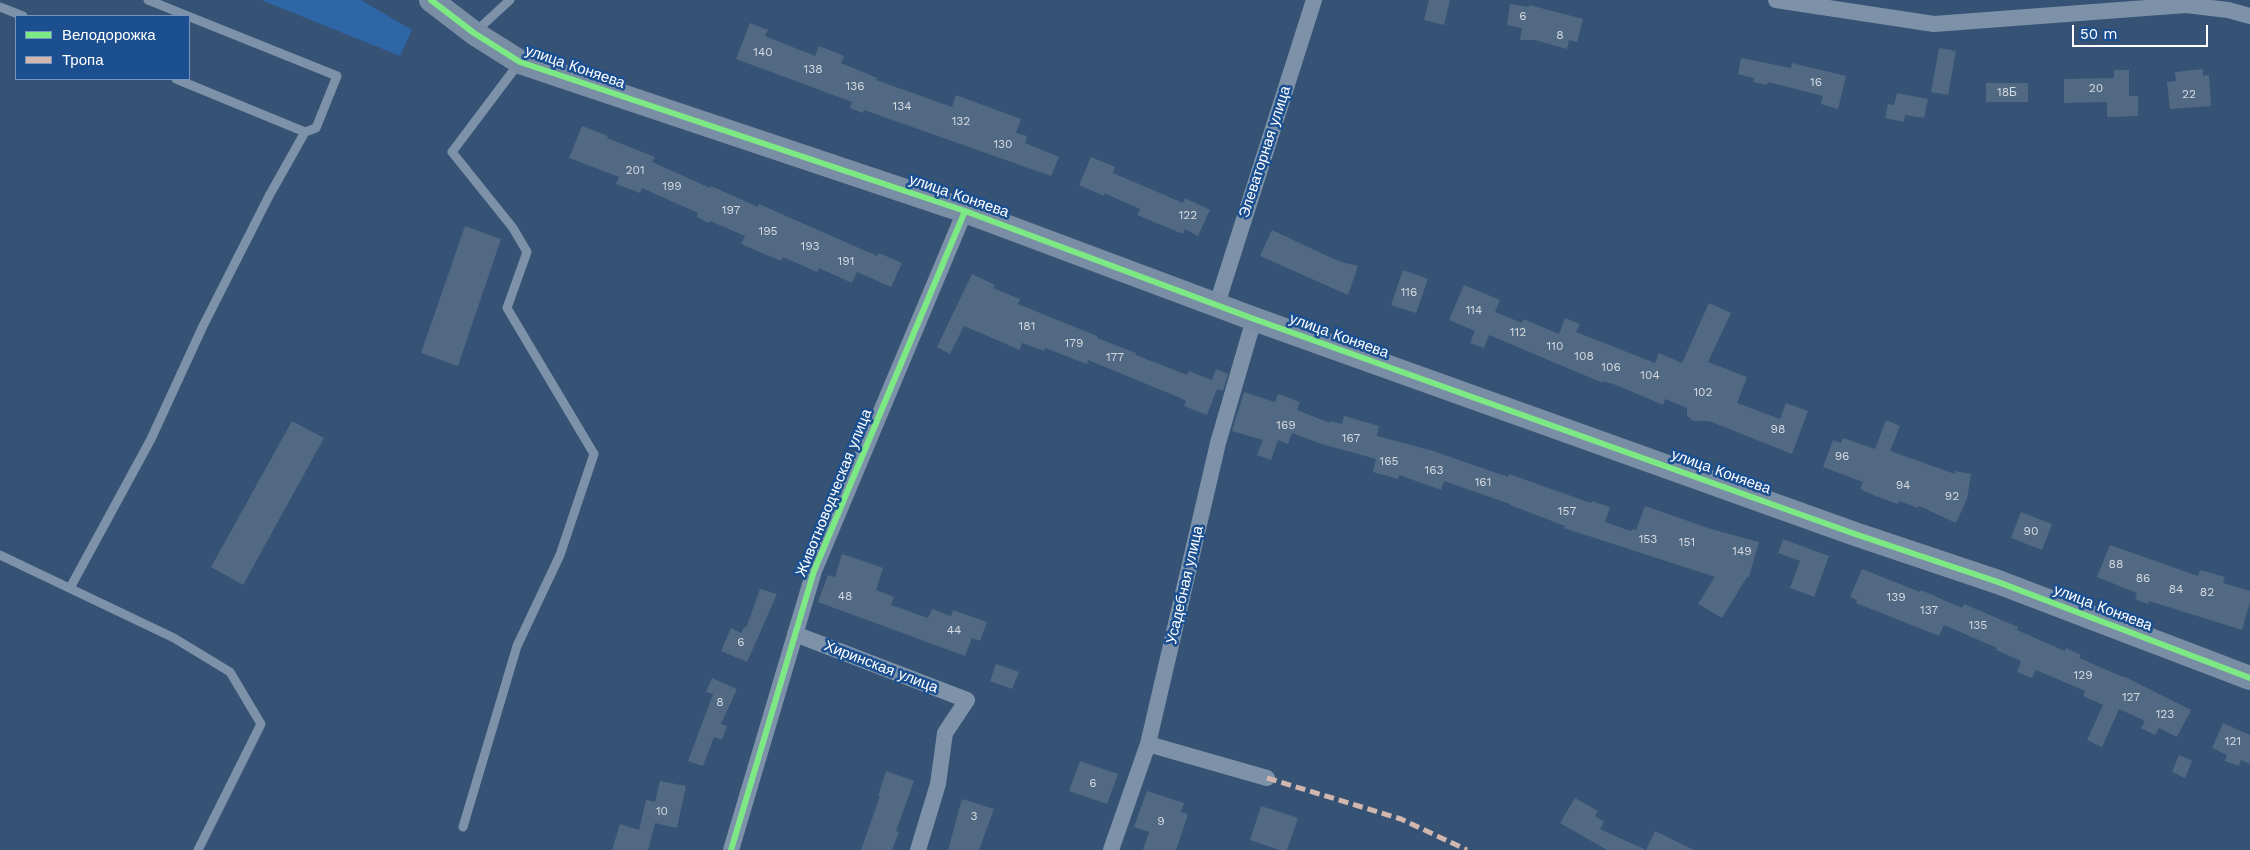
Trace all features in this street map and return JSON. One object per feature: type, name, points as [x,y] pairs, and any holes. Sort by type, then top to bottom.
[{"type":"street","name":"улица Коняева","points":[[431,0],[474,33],[520,62],[965,211],[1254,319],[1846,530],[1998,582],[2250,678]]},
{"type":"street","name":"Элеваторная улица","points":[[1217,304],[1314,0]]},
{"type":"street","points":[[1776,0],[1934,24],[2186,5],[2228,10],[2250,16]]},
{"type":"street","name":"Животноводческая улица","points":[[731,850],[814,571],[965,211]]},
{"type":"street","name":"Усадебная улица","points":[[1111,850],[1148,744],[1218,443],[1254,319]]},
{"type":"street","name":"Хиринская улица","points":[[795,634],[967,700],[945,733],[938,784],[918,850]]},
{"type":"street","points":[[1148,744],[1267,778]]},
{"type":"lane","points":[[148,0],[185,15]]},
{"type":"lane","points":[[474,33],[510,0]]},
{"type":"lane","points":[[0,7],[20,15]]},
{"type":"lane","points":[[70,588],[151,440],[203,326],[269,196],[305,132],[316,128],[337,76],[190,17]]},
{"type":"lane","points":[[463,827],[517,646],[560,555],[594,454],[507,308],[526,252],[513,228],[452,152],[520,62]]},
{"type":"lane","points":[[178,80],[305,132]]},
{"type":"lane","points":[[0,555],[174,638],[230,672],[261,724],[198,850]]},
{"type":"shaded area","points":[[261,0],[361,0],[412,30],[400,56]]},
{"type":"building","points":[[1429,0],[1450,0],[1444,25],[1424,20]]},
{"type":"building","points":[[1510,4],[1529,7],[1529,5],[1583,19],[1577,42],[1569,40],[1567,49],[1535,40],[1520,40],[1522,28],[1507,25]]},
{"type":"building","points":[[750,23],[768,30],[765,36],[815,56],[819,46],[844,56],[841,63],[877,78],[876,80],[952,107],[956,95],[1021,119],[1016,133],[1027,136],[1025,143],[1059,157],[1051,176],[864,110],[863,113],[850,108],[852,102],[736,59]]},
{"type":"building","points":[[1939,48],[1956,51],[1948,95],[1931,92]]},
{"type":"building","points":[[1741,58],[1791,68],[1792,63],[1846,76],[1838,109],[1821,104],[1823,96],[1768,82],[1767,85],[1753,82],[1754,78],[1738,74]]},
{"type":"building","points":[[2203,69],[2203,76],[2209,75],[2211,106],[2170,109],[2167,82],[2176,81],[2175,72]]},
{"type":"building","points":[[2114,70],[2129,70],[2129,96],[2138,96],[2138,116],[2107,117],[2107,102],[2064,103],[2064,79],[2114,78]]},
{"type":"building","points":[[1986,83],[2028,83],[2028,102],[1986,102]]},
{"type":"building","points":[[1897,93],[1928,99],[1924,118],[1905,115],[1904,122],[1885,118],[1888,104],[1894,105]]},
{"type":"building","points":[[582,126],[655,157],[652,162],[710,188],[711,186],[758,207],[759,204],[877,256],[879,253],[902,263],[891,287],[857,272],[852,283],[819,268],[817,272],[783,257],[781,261],[741,244],[745,236],[710,221],[709,223],[697,217],[698,213],[642,188],[640,193],[616,184],[619,177],[569,158]]},
{"type":"building","points":[[1091,157],[1115,167],[1113,173],[1183,203],[1185,198],[1210,210],[1198,236],[1185,229],[1183,234],[1137,215],[1140,209],[1104,193],[1104,196],[1079,185]]},
{"type":"building","points":[[465,226],[501,239],[458,366],[421,353]]},
{"type":"building","points":[[1272,230],[1338,261],[1358,266],[1348,295],[1260,256]]},
{"type":"building","points":[[1403,270],[1428,279],[1416,313],[1391,305]]},
{"type":"building","points":[[972,274],[995,285],[993,288],[1020,299],[1018,304],[1187,375],[1189,371],[1212,380],[1216,369],[1228,374],[1223,391],[1217,389],[1207,415],[1184,406],[1186,401],[1178,397],[1088,360],[1087,364],[1045,348],[1044,351],[1022,343],[1020,350],[964,326],[950,354],[937,347]]},
{"type":"building","points":[[1464,285],[1500,300],[1495,312],[1522,323],[1523,319],[1559,334],[1565,318],[1580,324],[1576,332],[1655,363],[1659,353],[1682,363],[1709,303],[1731,313],[1708,362],[1747,377],[1737,403],[1780,419],[1786,403],[1808,411],[1792,454],[1709,421],[1693,421],[1687,416],[1687,408],[1665,399],[1663,405],[1616,385],[1603,381],[1603,383],[1489,335],[1484,348],[1470,343],[1475,331],[1449,320]]},
{"type":"building","points":[[1244,392],[1275,402],[1278,394],[1300,402],[1297,410],[1330,423],[1331,421],[1342,424],[1344,416],[1379,426],[1377,436],[1430,450],[1508,477],[1509,474],[1591,503],[1592,501],[1610,507],[1605,522],[1631,531],[1632,529],[1636,530],[1645,506],[1711,529],[1759,542],[1749,577],[1747,577],[1722,618],[1698,604],[1715,577],[1564,528],[1565,526],[1510,504],[1444,481],[1441,490],[1399,475],[1398,479],[1373,472],[1376,459],[1322,444],[1292,433],[1288,444],[1278,440],[1271,460],[1257,455],[1263,440],[1232,431]]},
{"type":"building","points":[[1886,420],[1900,426],[1890,451],[1955,474],[1955,471],[1971,474],[1967,499],[1956,523],[1919,506],[1918,508],[1899,501],[1898,504],[1875,496],[1860,489],[1863,482],[1823,467],[1833,440],[1841,443],[1843,438],[1875,449]]},
{"type":"building","points":[[292,421],[324,438],[243,585],[211,567]]},
{"type":"building","points":[[2021,512],[2052,524],[2042,550],[2011,538]]},
{"type":"building","points":[[1783,539],[1829,556],[1814,597],[1790,588],[1800,561],[1778,553]]},
{"type":"building","points":[[2110,545],[2198,576],[2200,570],[2225,577],[2223,583],[2250,591],[2250,602],[2242,630],[2149,601],[2148,604],[2135,599],[2137,593],[2097,577]]},
{"type":"building","points":[[842,554],[883,568],[876,590],[894,597],[891,605],[928,618],[932,609],[951,616],[953,610],[987,622],[980,641],[972,638],[965,656],[818,602],[828,575],[835,577]]},
{"type":"building","points":[[1862,569],[1920,592],[1921,590],[1962,608],[1964,604],[2018,627],[2017,630],[2065,651],[2066,648],[2081,655],[2079,658],[2123,676],[2191,710],[2177,737],[2159,728],[2155,735],[2141,728],[2145,721],[2119,709],[2102,747],[2087,740],[2103,705],[2083,696],[2085,691],[2036,670],[2032,678],[2017,672],[2021,661],[1996,650],[1997,648],[1944,625],[1939,636],[1856,603],[1857,600],[1850,597]]},
{"type":"building","points":[[760,589],[777,594],[747,662],[721,651],[731,628],[741,633],[744,627],[746,628]]},
{"type":"building","points":[[996,664],[1019,672],[1012,689],[990,681]]},
{"type":"building","points":[[712,678],[737,689],[721,724],[727,726],[722,740],[714,737],[703,766],[688,761],[713,694],[706,692]]},
{"type":"building","points":[[2223,723],[2250,735],[2250,764],[2241,760],[2239,766],[2225,761],[2227,755],[2212,748]]},
{"type":"building","points":[[2179,755],[2192,761],[2185,778],[2172,772]]},
{"type":"building","points":[[1080,761],[1118,774],[1107,804],[1069,791]]},
{"type":"building","points":[[886,771],[914,781],[896,831],[899,832],[892,850],[861,850],[880,796],[878,796]]},
{"type":"building","points":[[660,781],[686,786],[677,828],[655,823],[648,850],[612,850],[620,824],[639,830],[646,800],[655,802]]},
{"type":"building","points":[[1147,791],[1184,803],[1181,812],[1188,814],[1176,850],[1143,850],[1149,832],[1134,827]]},
{"type":"building","points":[[1575,798],[1598,811],[1595,816],[1604,822],[1600,829],[1646,850],[1607,850],[1560,823]]},
{"type":"building","points":[[962,799],[994,809],[979,850],[948,850]]},
{"type":"building","points":[[1261,806],[1298,818],[1287,850],[1279,850],[1250,840]]},
{"type":"building","points":[[1655,831],[1694,850],[1646,850]]},
{"type":"marked path","points":[[1267,778],[1401,819],[1467,850]]},
{"type":"cycle path","points":[[431,0],[474,33],[520,62],[965,211],[1254,319],[1855,534],[1998,582],[2250,678]]},
{"type":"cycle path","points":[[731,850],[814,571],[965,211]]}]
